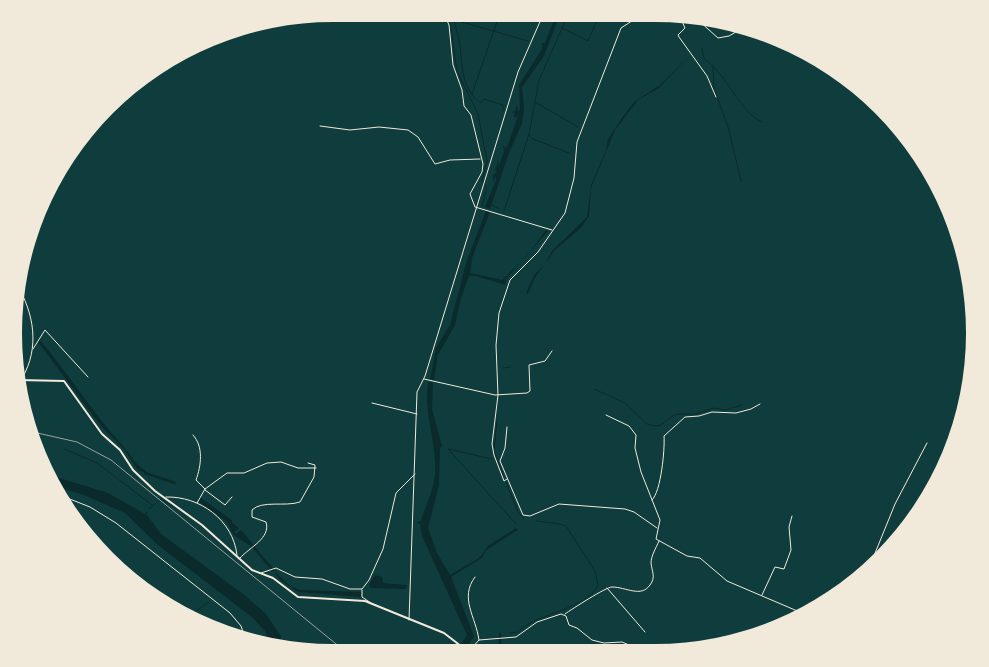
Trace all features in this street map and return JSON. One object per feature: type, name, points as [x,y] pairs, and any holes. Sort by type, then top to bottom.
[{"type":"main road","points":[[26,381],[56,379],[65,382],[99,430],[120,450],[133,470],[155,491],[166,497],[237,555],[248,567],[273,578],[294,596],[362,601],[373,604],[444,634],[457,644]]},
{"type":"street","points":[[448,22],[453,65],[462,90],[464,106],[472,115],[478,149],[482,160],[482,172],[470,195],[475,207]]},
{"type":"street","points":[[409,620],[418,392],[424,379],[470,230],[487,162],[518,72],[540,22]]},
{"type":"street","points":[[507,479],[504,481],[493,452],[498,395],[498,321],[508,284],[538,252],[551,230],[565,213],[574,178],[577,142],[599,82],[622,28],[630,22]]},
{"type":"street","points":[[683,24],[685,28],[678,35],[707,76],[716,97]]},
{"type":"street","points":[[704,26],[715,37],[725,37],[734,32]]},
{"type":"street","points":[[320,126],[350,130],[380,127],[403,129],[418,136],[435,164],[476,157],[487,162]]},
{"type":"street","points":[[475,207],[551,230]]},
{"type":"street","points":[[24,300],[33,321],[32,351]]},
{"type":"street","points":[[25,370],[32,351],[45,330],[88,377]]},
{"type":"street","points":[[424,379],[498,395],[529,393],[529,364],[545,361],[552,351]]},
{"type":"street","points":[[372,404],[417,414]]},
{"type":"street","points":[[652,501],[658,493],[664,457],[664,436],[678,421],[685,417],[699,416],[712,412],[736,413],[751,409],[760,404]]},
{"type":"street","points":[[606,415],[629,426],[636,434],[635,448],[659,518],[656,538],[687,556],[700,558],[727,581],[796,610]]},
{"type":"street","points":[[506,427],[505,448],[500,461],[520,512],[524,516],[532,515],[559,504],[625,509],[634,512],[658,528]]},
{"type":"street","points":[[193,435],[198,444],[201,459],[196,480],[205,490],[225,505],[232,497]]},
{"type":"street","points":[[875,553],[895,504],[927,443]]},
{"type":"street","points":[[198,503],[205,490],[225,474],[244,473],[267,464],[281,462],[298,468],[316,468]]},
{"type":"street","points":[[240,559],[260,540],[267,529],[266,522],[252,517],[253,509],[262,504],[280,506],[298,502],[314,477],[316,465],[308,462]]},
{"type":"street","points":[[373,604],[362,597],[362,589],[369,580],[383,549],[396,493],[415,474]]},
{"type":"street","points":[[166,497],[189,498],[227,526],[235,541],[237,555]]},
{"type":"street","points":[[71,500],[97,511],[126,530],[233,615],[243,631]]},
{"type":"street","points":[[762,596],[775,567],[784,569],[791,550],[789,527],[792,516]]},
{"type":"street","points":[[475,644],[479,640],[516,637],[537,622],[554,615],[565,614],[606,588],[626,588],[640,593],[646,590],[653,581],[652,559],[659,541]]},
{"type":"street","points":[[260,573],[276,568],[296,577],[322,579],[354,590],[362,589]]},
{"type":"street","points":[[475,576],[468,588],[468,600],[479,640]]},
{"type":"street","points":[[606,588],[646,632]]},
{"type":"street","points":[[565,614],[569,625],[577,628],[590,639],[604,643],[622,642],[627,644]]},
{"type":"water","points":[[553,22],[557,22],[544,56],[522,87],[524,110],[522,123],[509,153],[490,209],[485,207],[496,180],[496,176],[493,182],[493,175],[497,172],[495,170],[499,159],[498,169],[504,152],[503,145],[505,148],[508,145],[519,113],[516,118],[514,116],[517,104],[518,110],[520,110],[519,85],[542,49],[542,43],[545,43]]},
{"type":"water","points":[[690,55],[659,88],[638,100],[615,130],[591,188],[589,216],[581,228],[555,250],[545,263],[552,251],[587,217],[591,185],[606,150],[608,139],[622,118],[634,102],[660,85]]},
{"type":"water","points":[[486,211],[490,212],[472,258],[470,273],[502,280],[521,261],[506,279],[505,285],[476,276],[469,276],[461,298],[455,325],[438,355],[434,380],[430,379],[436,348],[450,325],[467,260]]},
{"type":"water","points":[[546,230],[548,231],[530,251]]},
{"type":"water","points":[[544,264],[534,279],[528,294],[526,293],[534,275]]},
{"type":"water","points":[[39,339],[101,420],[146,473],[138,470],[124,449],[101,426],[38,342]]},
{"type":"water","points":[[428,382],[433,383],[432,409],[442,446],[440,448],[439,485],[428,528],[437,553],[450,575],[479,558],[488,546],[516,528],[518,530],[485,551],[483,557],[451,577],[474,636],[469,644],[462,644],[467,635],[422,536],[420,524],[416,523],[421,521],[435,473],[427,394]]},
{"type":"water","points":[[58,478],[108,493],[147,515],[161,534],[243,594],[265,613],[281,636],[281,640],[268,638],[265,631],[253,618],[158,545],[125,513],[64,488]]},
{"type":"water","points":[[200,500],[239,528],[234,532],[236,534],[241,530],[252,543],[249,545],[234,535],[226,521],[199,502]]},
{"type":"water","points":[[273,570],[289,585],[300,590],[361,592],[361,597],[298,592],[280,580]]},
{"type":"water","points":[[375,575],[382,577],[383,583],[407,585],[406,589],[370,588],[369,585]]},
{"type":"waterway","points":[[450,22],[457,71],[478,114],[487,161],[482,180],[487,188],[482,205],[485,207]]},
{"type":"waterway","points":[[455,22],[463,74],[469,90],[481,103],[484,99],[503,105],[503,111]]},
{"type":"waterway","points":[[462,22],[528,41]]},
{"type":"waterway","points":[[472,94],[497,22]]},
{"type":"waterway","points":[[504,211],[529,134],[539,80],[565,22]]},
{"type":"waterway","points":[[562,28],[588,41],[596,22]]},
{"type":"waterway","points":[[702,48],[704,59],[719,73],[746,109],[762,122]]},
{"type":"waterway","points":[[713,67],[714,88],[729,130],[741,181]]},
{"type":"waterway","points":[[535,102],[578,127]]},
{"type":"waterway","points":[[529,135],[533,139],[569,153]]},
{"type":"waterway","points":[[492,205],[499,209]]},
{"type":"waterway","points":[[503,368],[511,367]]},
{"type":"waterway","points":[[594,389],[625,403],[647,424],[658,426],[678,414],[695,414],[714,408],[725,410],[742,405]]},
{"type":"waterway","points":[[497,420],[494,451],[503,475]]},
{"type":"waterway","points":[[64,449],[97,463],[152,505]]},
{"type":"waterway","points":[[492,459],[448,449],[516,524]]},
{"type":"waterway","points":[[145,473],[175,483]]},
{"type":"waterway","points":[[506,482],[518,512],[524,519]]},
{"type":"waterway","points":[[199,498],[231,521]]},
{"type":"waterway","points":[[149,509],[161,499],[175,507]]},
{"type":"waterway","points":[[520,630],[528,624],[585,599],[593,593],[598,585],[595,571],[566,526],[537,521]]},
{"type":"waterway","points":[[249,542],[273,570]]},
{"type":"waterway","points":[[195,612],[209,602]]},
{"type":"waterway","points":[[510,633],[518,632]]},
{"type":"waterway","points":[[500,634],[500,644]]},
{"type":"railway","points":[[39,433],[77,442],[111,460],[336,644]]}]
